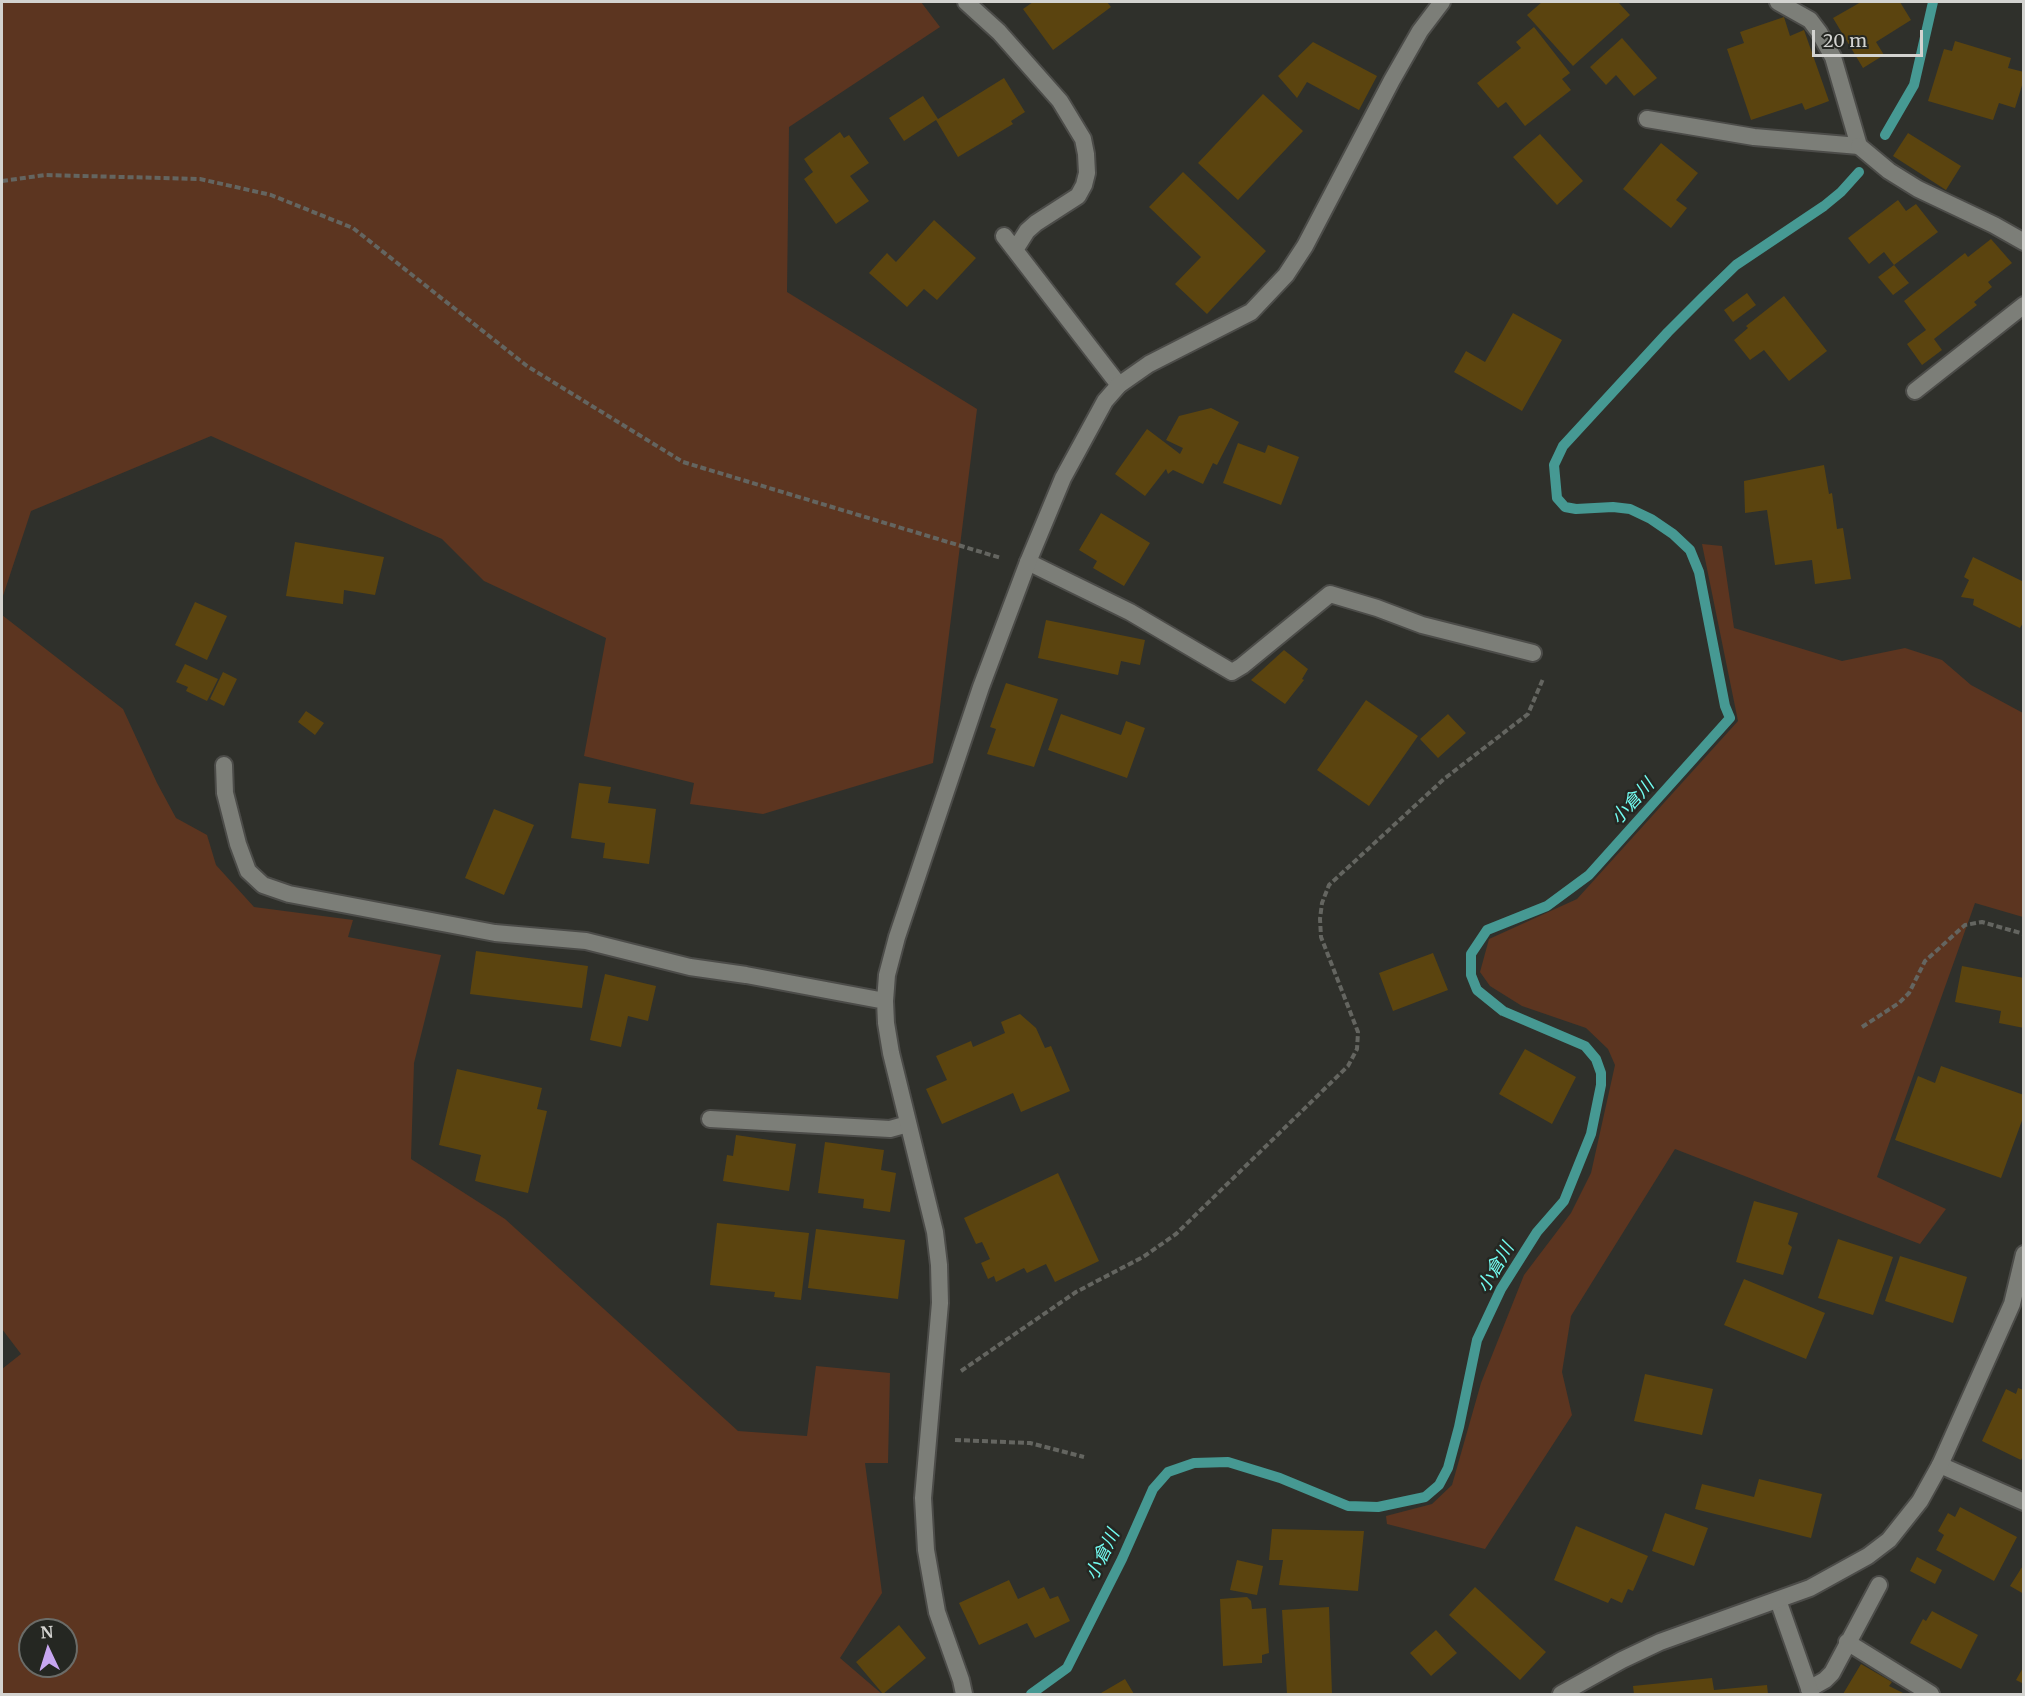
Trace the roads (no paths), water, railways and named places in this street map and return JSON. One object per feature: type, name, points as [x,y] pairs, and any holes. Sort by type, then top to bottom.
[{"type":"street","points":[[966,2],[999,32],[1060,101],[1083,139],[1086,154],[1087,173],[1078,196],[1036,223],[1027,231],[1015,250]]},
{"type":"street","points":[[964,1695],[930,1579],[922,1498],[940,1303],[939,1265],[935,1232],[891,1053],[886,1023],[887,975],[897,937],[981,687],[1028,562],[1063,478],[1104,401],[1119,385],[1149,364],[1251,312],[1286,275],[1305,246],[1420,31],[1442,2]]},
{"type":"street","points":[[1778,2],[1810,20],[1819,32],[1833,57],[1859,146],[1889,171],[1918,189],[2024,242]]},
{"type":"street","points":[[1647,119],[1754,137],[1859,146]]},
{"type":"street","points":[[1004,236],[1119,385]]},
{"type":"street","points":[[1915,391],[2024,305]]},
{"type":"street","points":[[1028,562],[1130,612],[1232,672],[1330,594],[1422,625],[1533,653]]},
{"type":"street","points":[[224,765],[225,793],[238,843],[248,871],[263,885],[289,894],[495,933],[586,940],[690,967],[885,1001]]},
{"type":"street","points":[[710,1119],[890,1129],[908,1124]]},
{"type":"street","points":[[1561,1695],[1622,1660],[1660,1642],[1778,1600],[1836,1575],[1889,1540],[1920,1501],[1940,1465],[2018,1305],[2024,1254]]},
{"type":"street","points":[[1940,1465],[2024,1502]]},
{"type":"street","points":[[1778,1600],[1810,1692],[1832,1674],[1879,1585]]},
{"type":"street","points":[[1847,1642],[1931,1695]]},
{"type":"waterway","points":[[1885,135],[1914,85],[1933,2]]},
{"type":"waterway","name":"小倉川","points":[[1031,1694],[1067,1668],[1122,1559],[1153,1489],[1168,1472],[1194,1463],[1228,1462],[1280,1478],[1348,1506],[1378,1507],[1425,1497],[1439,1485],[1448,1468],[1459,1427],[1477,1340],[1501,1289],[1537,1232],[1564,1201],[1591,1134],[1601,1085],[1601,1073],[1596,1059],[1585,1046],[1503,1011],[1477,990],[1471,975],[1471,954],[1487,930],[1547,906],[1589,875],[1730,718],[1725,706],[1699,572],[1690,550],[1673,534],[1651,519],[1630,509],[1565,507],[1557,498],[1554,465],[1563,446],[1668,332],[1736,265],[1824,206],[1841,192],[1859,172]]}]
